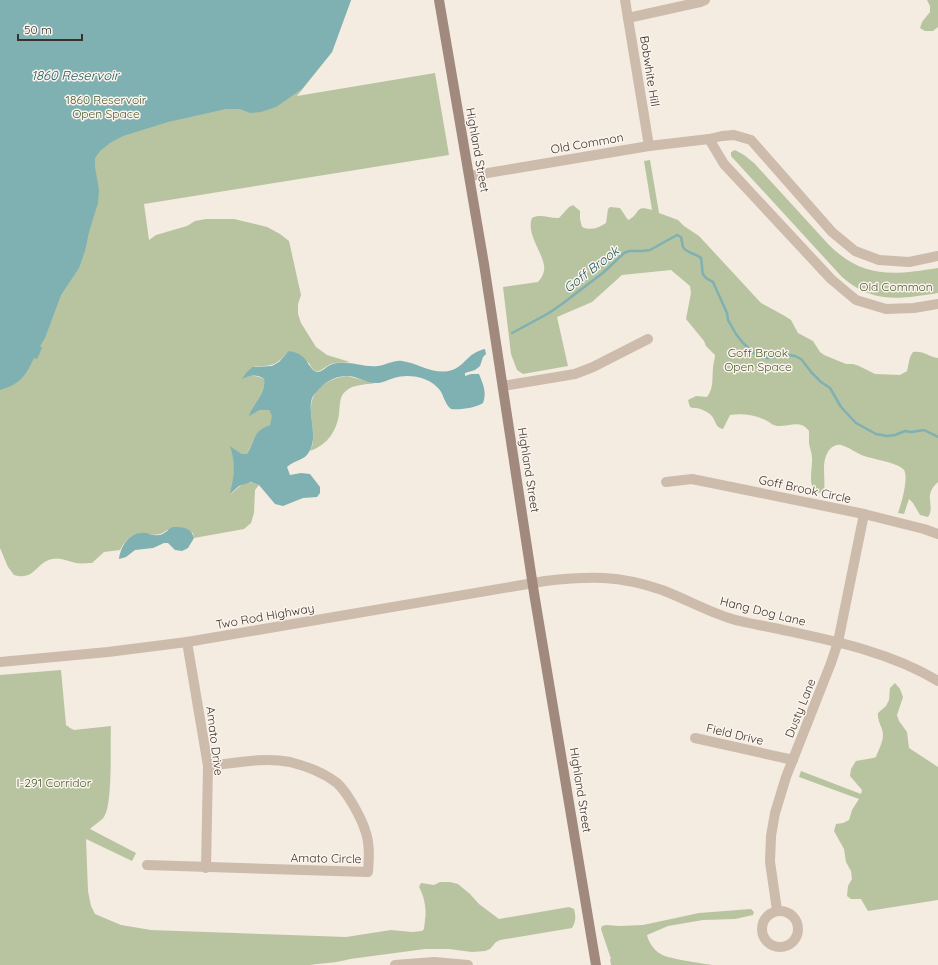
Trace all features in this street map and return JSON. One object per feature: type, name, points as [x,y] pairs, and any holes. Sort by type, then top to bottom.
[{"type":"main road","name":"Highland Street","points":[[439,0],[470,176],[533,583],[596,965]]},
{"type":"street","name":"Bobwhite Hill","points":[[625,0],[649,146]]},
{"type":"street","points":[[628,18],[705,0]]},
{"type":"street","name":"Old Common","points":[[470,176],[649,146],[709,139],[722,136],[734,136],[751,140],[832,232],[855,251],[879,260],[909,262],[938,256]]},
{"type":"street","points":[[709,139],[724,164],[832,279],[856,300],[886,309],[914,308],[938,304]]},
{"type":"street","points":[[503,386],[575,374],[593,367],[648,339]]},
{"type":"street","name":"Goff Brook Circle","points":[[666,482],[692,478],[864,514],[938,534]]},
{"type":"street","name":"Dusty Lane","points":[[777,910],[770,862],[771,836],[779,797],[832,663],[838,642],[864,514]]},
{"type":"street","name":"Hang Dog Lane","points":[[533,583],[578,577],[610,578],[636,582],[663,590],[697,606],[732,619],[838,642],[881,655],[924,672],[938,681]]},
{"type":"street","name":"Two Rod Highway","points":[[0,662],[108,652],[187,642],[533,583]]},
{"type":"street","name":"Amato Drive","points":[[187,642],[208,766],[206,868]]},
{"type":"street","name":"Field Drive","points":[[695,738],[793,760]]},
{"type":"street","name":"Amato Circle","points":[[147,865],[368,872],[369,853],[366,830],[352,803],[337,784],[314,770],[289,762],[262,761],[208,766]]},
{"type":"street","points":[[395,965],[434,962],[468,965]]},
{"type":"green space","name":"1860 Reservoir Open Space","points":[[0,0],[351,0],[332,52],[297,96],[435,73],[449,155],[144,204],[149,240],[156,235],[187,226],[195,221],[206,219],[234,219],[267,227],[280,234],[289,241],[301,295],[298,304],[298,314],[301,323],[316,347],[327,355],[350,362],[331,364],[317,371],[312,368],[309,363],[285,355],[274,364],[252,367],[243,378],[254,376],[264,379],[262,394],[250,415],[260,410],[269,410],[273,416],[268,427],[256,435],[247,454],[242,454],[231,447],[234,460],[234,470],[231,494],[247,483],[259,485],[255,490],[254,513],[251,523],[244,529],[194,538],[193,533],[167,530],[161,534],[155,535],[138,534],[132,536],[126,541],[120,550],[104,552],[92,563],[78,563],[61,559],[52,559],[46,561],[31,574],[26,576],[14,575],[8,567],[0,548]]},
{"type":"green space","points":[[927,0],[938,0],[938,27],[933,31],[925,31],[920,28],[922,22],[930,12],[930,6]]},
{"type":"green space","name":"Old Common","points":[[735,150],[754,163],[829,245],[842,256],[854,264],[880,272],[893,273],[938,268],[938,293],[899,298],[876,296],[853,286],[842,277],[731,156],[731,152]]},
{"type":"green space","name":"Goff Brook Open Space","points":[[650,160],[659,213],[678,220],[699,236],[761,303],[791,320],[798,333],[813,341],[820,352],[824,355],[846,364],[859,366],[875,374],[900,375],[907,371],[910,357],[913,352],[920,352],[938,358],[938,482],[933,487],[931,492],[931,508],[928,517],[920,515],[909,499],[904,514],[898,513],[906,479],[904,470],[897,465],[864,456],[844,446],[840,445],[832,447],[827,454],[824,464],[824,491],[822,493],[817,492],[813,489],[812,485],[812,456],[809,443],[809,431],[806,427],[798,424],[777,426],[760,418],[740,414],[730,415],[723,429],[718,427],[713,417],[708,413],[700,409],[690,407],[688,400],[696,396],[707,397],[709,394],[712,387],[715,355],[706,346],[704,341],[686,319],[691,293],[690,286],[671,270],[622,275],[592,302],[557,317],[568,366],[523,374],[517,370],[511,354],[503,287],[538,282],[544,271],[544,265],[531,231],[532,218],[542,216],[559,218],[569,207],[573,205],[580,211],[582,227],[591,229],[597,228],[606,223],[608,209],[610,207],[620,208],[628,220],[642,208],[652,210],[644,161]]},
{"type":"green space","points":[[347,376],[375,383],[352,387],[344,393],[340,401],[338,420],[333,432],[326,441],[310,451],[313,443],[311,407],[315,394],[319,388],[329,381]]},
{"type":"green space","name":"I-291 Corridor","points":[[61,670],[66,725],[74,730],[111,726],[110,787],[107,810],[104,817],[90,829],[136,853],[132,861],[86,839],[88,891],[91,906],[95,914],[121,925],[151,930],[346,937],[391,930],[412,932],[422,931],[424,929],[426,911],[424,898],[419,887],[421,883],[434,885],[440,882],[450,882],[458,884],[479,904],[499,919],[569,907],[574,909],[575,914],[572,928],[500,940],[490,949],[485,951],[472,952],[449,949],[425,949],[310,965],[0,965],[0,675]]},
{"type":"green space","points":[[895,683],[900,689],[903,697],[897,715],[899,721],[907,732],[909,748],[938,767],[938,900],[868,911],[861,899],[851,899],[847,896],[848,886],[852,879],[851,871],[846,862],[844,849],[834,831],[836,824],[849,820],[852,810],[859,799],[799,777],[801,771],[861,794],[862,790],[850,776],[851,769],[856,761],[876,757],[883,738],[878,713],[886,706],[889,700],[890,688]]},
{"type":"green space","points":[[751,909],[754,912],[753,915],[735,919],[703,920],[668,926],[647,935],[653,948],[663,955],[676,959],[712,965],[611,965],[611,959],[601,929],[602,926],[606,925],[643,925],[699,913]]},
{"type":"water","name":"1860 Reservoir","points":[[0,0],[351,0],[332,52],[302,89],[276,107],[261,112],[250,113],[240,109],[226,109],[168,122],[123,136],[110,143],[100,151],[95,158],[99,190],[98,203],[79,268],[61,295],[45,338],[40,346],[42,348],[37,359],[34,358],[25,375],[21,379],[7,388],[0,390]]},
{"type":"water","points":[[485,349],[486,354],[483,357],[480,366],[475,370],[465,373],[465,376],[479,374],[485,392],[483,403],[468,408],[451,409],[439,389],[429,381],[416,377],[403,376],[376,383],[347,376],[330,380],[315,393],[312,398],[312,446],[307,455],[287,467],[290,475],[301,473],[310,474],[320,487],[320,493],[317,497],[303,498],[283,506],[275,504],[259,485],[251,482],[239,486],[230,494],[234,470],[230,446],[242,454],[247,454],[257,433],[270,425],[272,416],[269,410],[260,410],[249,416],[261,394],[264,384],[264,379],[258,376],[251,376],[242,379],[252,367],[272,366],[279,362],[289,351],[305,358],[313,370],[317,372],[339,363],[372,366],[399,361],[408,362],[433,370],[446,371],[460,366],[474,353]]},
{"type":"water","points":[[173,527],[183,528],[193,534],[194,538],[188,548],[182,551],[175,550],[168,543],[164,543],[153,548],[135,550],[126,557],[119,559],[124,544],[135,534],[146,533],[161,535]]},
{"type":"waterway","name":"Goff Brook","points":[[512,333],[549,313],[562,304],[604,272],[624,253],[629,251],[650,250],[677,235],[681,237],[683,247],[685,249],[701,258],[703,275],[713,282],[727,313],[728,320],[743,343],[754,353],[761,357],[769,358],[788,355],[801,359],[812,373],[830,388],[841,407],[856,423],[876,434],[887,436],[905,431],[911,432],[924,430],[938,437]]}]
